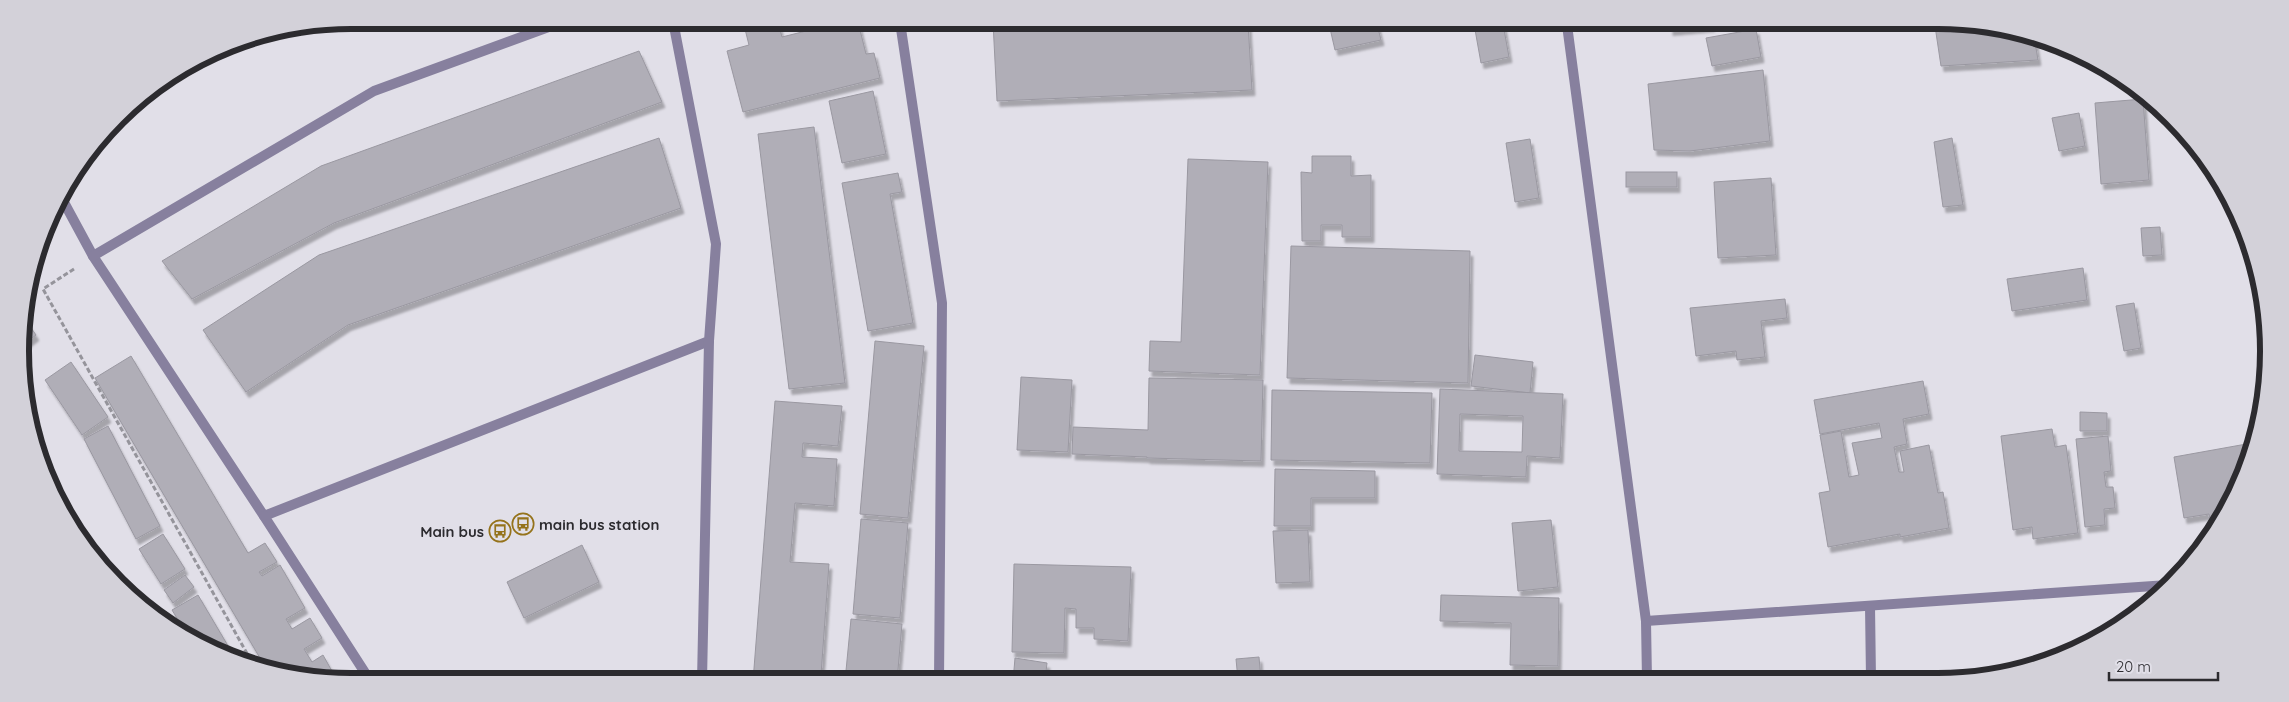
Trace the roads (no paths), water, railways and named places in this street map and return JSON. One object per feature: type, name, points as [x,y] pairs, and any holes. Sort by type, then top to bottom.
[{"type":"street","points":[[93,256],[374,91],[543,29]]},
{"type":"street","points":[[675,29],[716,244],[709,341],[702,673]]},
{"type":"street","points":[[901,29],[942,303],[940,673]]},
{"type":"street","points":[[1568,29],[1646,621],[1647,673]]},
{"type":"street","points":[[65,203],[93,256],[365,673]]},
{"type":"street","points":[[264,516],[709,341]]},
{"type":"street","points":[[1646,621],[2158,586]]},
{"type":"street","points":[[1870,606],[1871,673]]},
{"type":"place","name":"main bus station","points":[[523,524]]},
{"type":"place","name":"Main bus","points":[[500,531]]}]
